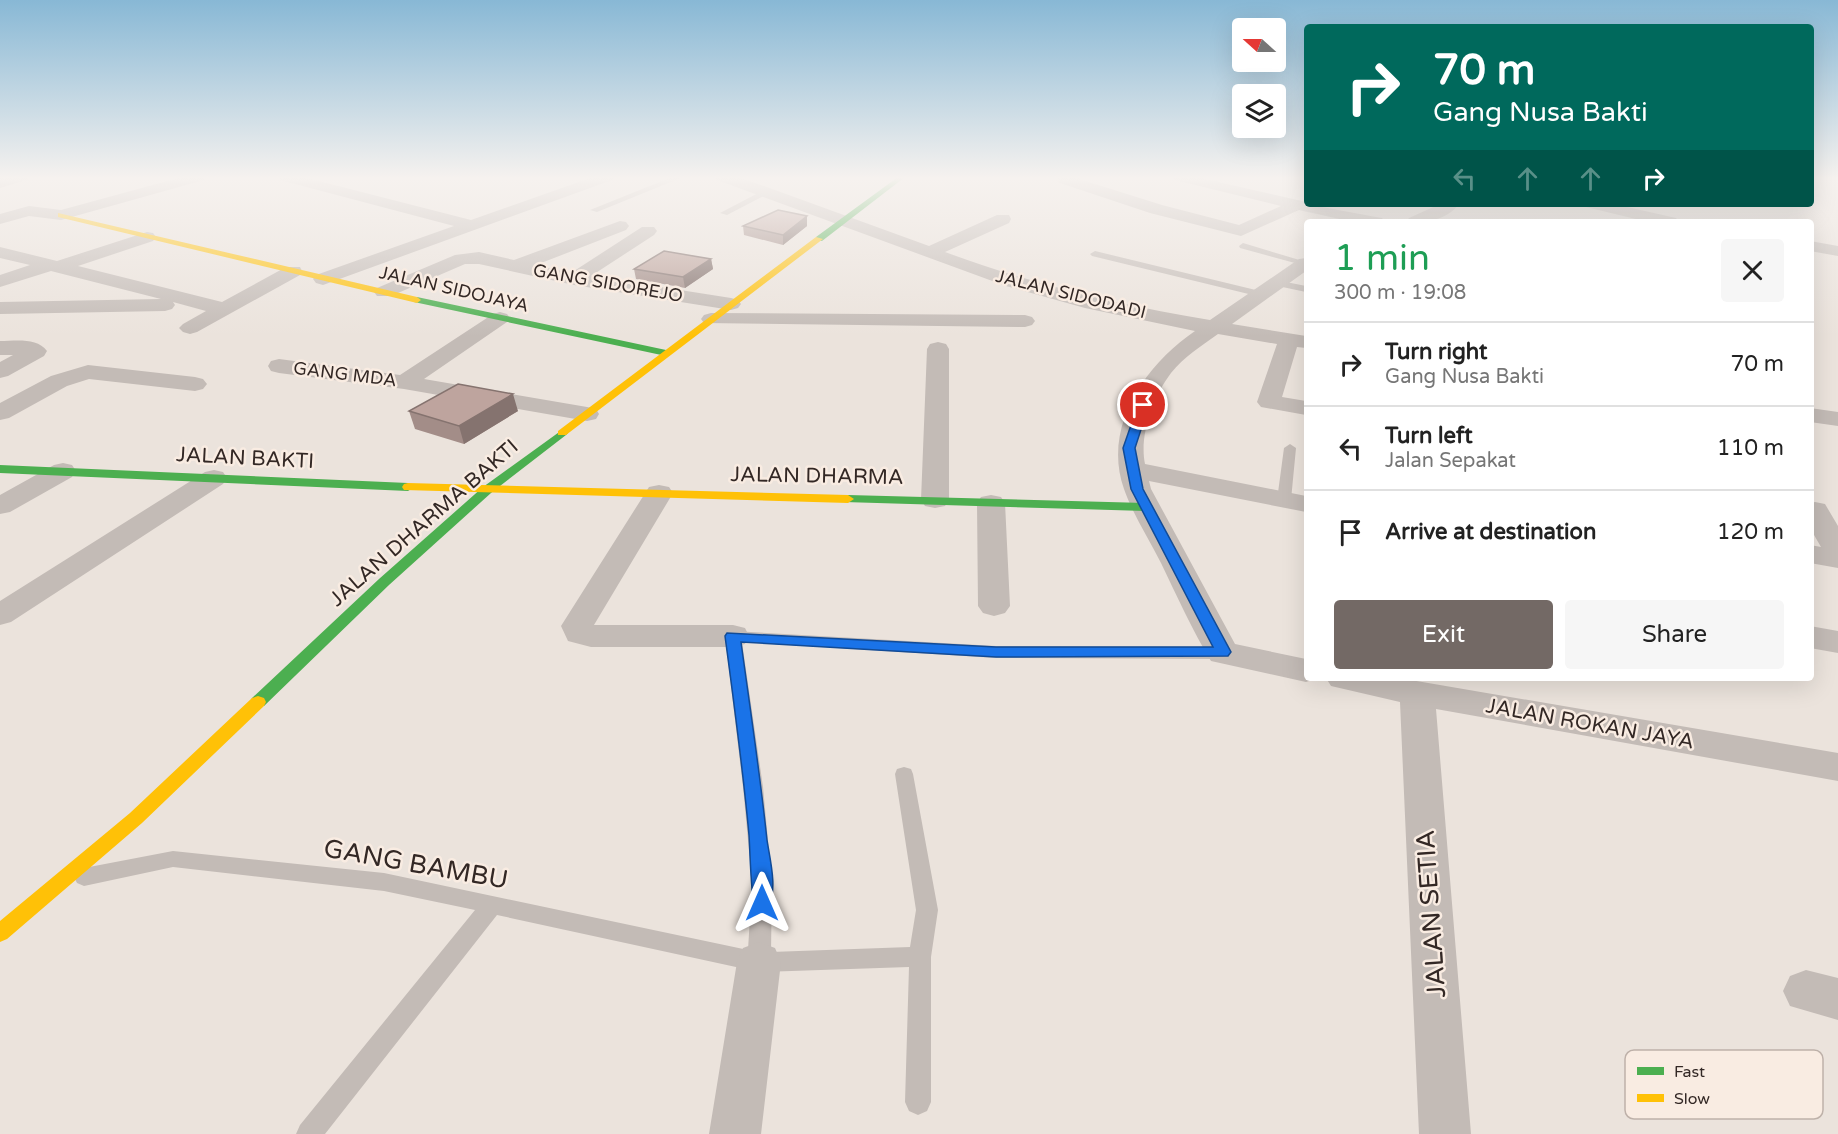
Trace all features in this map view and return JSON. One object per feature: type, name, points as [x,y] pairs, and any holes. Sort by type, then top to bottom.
[{"type":"street","name":"JALAN SIDOJAYA","points":[[119,230],[323,279],[666,353]]},
{"type":"street","points":[[323,279],[458,230]]},
{"type":"street","points":[[516,266],[611,230]]},
{"type":"street","name":"JALAN DHARMA BAKTI","points":[[0,933],[136,818],[384,582],[488,490],[829,230]]},
{"type":"street","name":"JALAN SIDODADI","points":[[870,230],[1012,282],[1044,291],[1212,328],[1298,341]]},
{"type":"street","points":[[931,252],[979,230]]},
{"type":"street","points":[[574,279],[648,231]]},
{"type":"street","points":[[0,281],[147,237]]},
{"type":"street","points":[[1814,247],[1838,251]]},
{"type":"street","points":[[0,252],[215,307]]},
{"type":"street","name":"GANG SIDOREJO","points":[[384,292],[462,259],[479,258],[574,279],[731,304]]},
{"type":"street","points":[[190,328],[215,307],[293,271]]},
{"type":"street","points":[[1304,273],[1269,289],[1184,348],[1162,370],[1149,391],[1137,419],[1129,448],[1137,489],[1145,507],[1223,652],[1304,670]]},
{"type":"street","points":[[0,308],[215,307]]},
{"type":"street","name":"GANG MDA","points":[[279,366],[404,382],[500,318]]},
{"type":"street","points":[[711,319],[1024,321]]},
{"type":"street","points":[[1298,341],[1269,402],[1304,408]]},
{"type":"street","points":[[0,348],[31,348],[36,351],[0,371]]},
{"type":"street","points":[[935,500],[938,349]]},
{"type":"street","points":[[0,413],[59,381],[88,372],[195,384]]},
{"type":"street","points":[[404,382],[587,414]]},
{"type":"street","points":[[1814,416],[1838,419]]},
{"type":"street","name":"JALAN BAKTI","points":[[0,469],[488,490]]},
{"type":"street","points":[[1133,470],[1295,502]]},
{"type":"street","points":[[0,506],[63,471]]},
{"type":"street","points":[[0,615],[214,478]]},
{"type":"street","name":"JALAN DHARMA","points":[[488,490],[1145,507]]},
{"type":"street","points":[[659,493],[577,626],[579,634],[591,636],[732,636]]},
{"type":"street","points":[[991,503],[994,606]]},
{"type":"street","points":[[1821,511],[1838,552]]},
{"type":"street","points":[[1814,555],[1838,559]]},
{"type":"street","points":[[1814,639],[1838,642]]},
{"type":"street","name":"JALAN ROKAN JAYA","points":[[1357,681],[1417,694],[1838,767]]},
{"type":"street","name":"JALAN SETIA","points":[[1417,694],[1444,1134]]},
{"type":"street","points":[[735,1134],[759,962]]},
{"type":"lane","points":[[1243,246],[1304,271]]},
{"type":"lane","points":[[1095,254],[1269,289]]},
{"type":"lane","points":[[1290,448],[1295,502]]},
{"type":"lane","points":[[759,962],[762,883],[753,787],[732,636],[996,652],[1223,652]]},
{"type":"lane","points":[[904,774],[927,910],[920,957],[918,1102]]},
{"type":"lane","name":"GANG BAMBU","points":[[60,882],[173,859],[384,882],[759,962],[920,957]]},
{"type":"lane","points":[[309,1134],[493,904]]},
{"type":"building","points":[[760,230],[789,230],[783,235]]},
{"type":"building","points":[[664,251],[711,259],[683,277],[634,269]]},
{"type":"building","points":[[458,384],[513,394],[459,426],[409,411]]},
{"type":"traffic: fast","points":[[819,239],[831,230]]},
{"type":"traffic: fast","points":[[417,300],[666,353]]},
{"type":"traffic: fast","points":[[258,702],[384,582],[487,490],[562,433]]},
{"type":"traffic: fast","points":[[0,469],[408,487]]},
{"type":"traffic: fast","points":[[848,499],[1145,507]]},
{"type":"traffic: slow","points":[[123,230],[417,300]]},
{"type":"traffic: slow","points":[[562,433],[819,239]]},
{"type":"traffic: slow","points":[[408,487],[848,499]]},
{"type":"traffic: slow","points":[[0,933],[136,818],[258,702]]},
{"type":"route","points":[[762,903],[753,787],[732,636],[996,652],[1223,652],[1137,489],[1129,448],[1143,405]]}]
